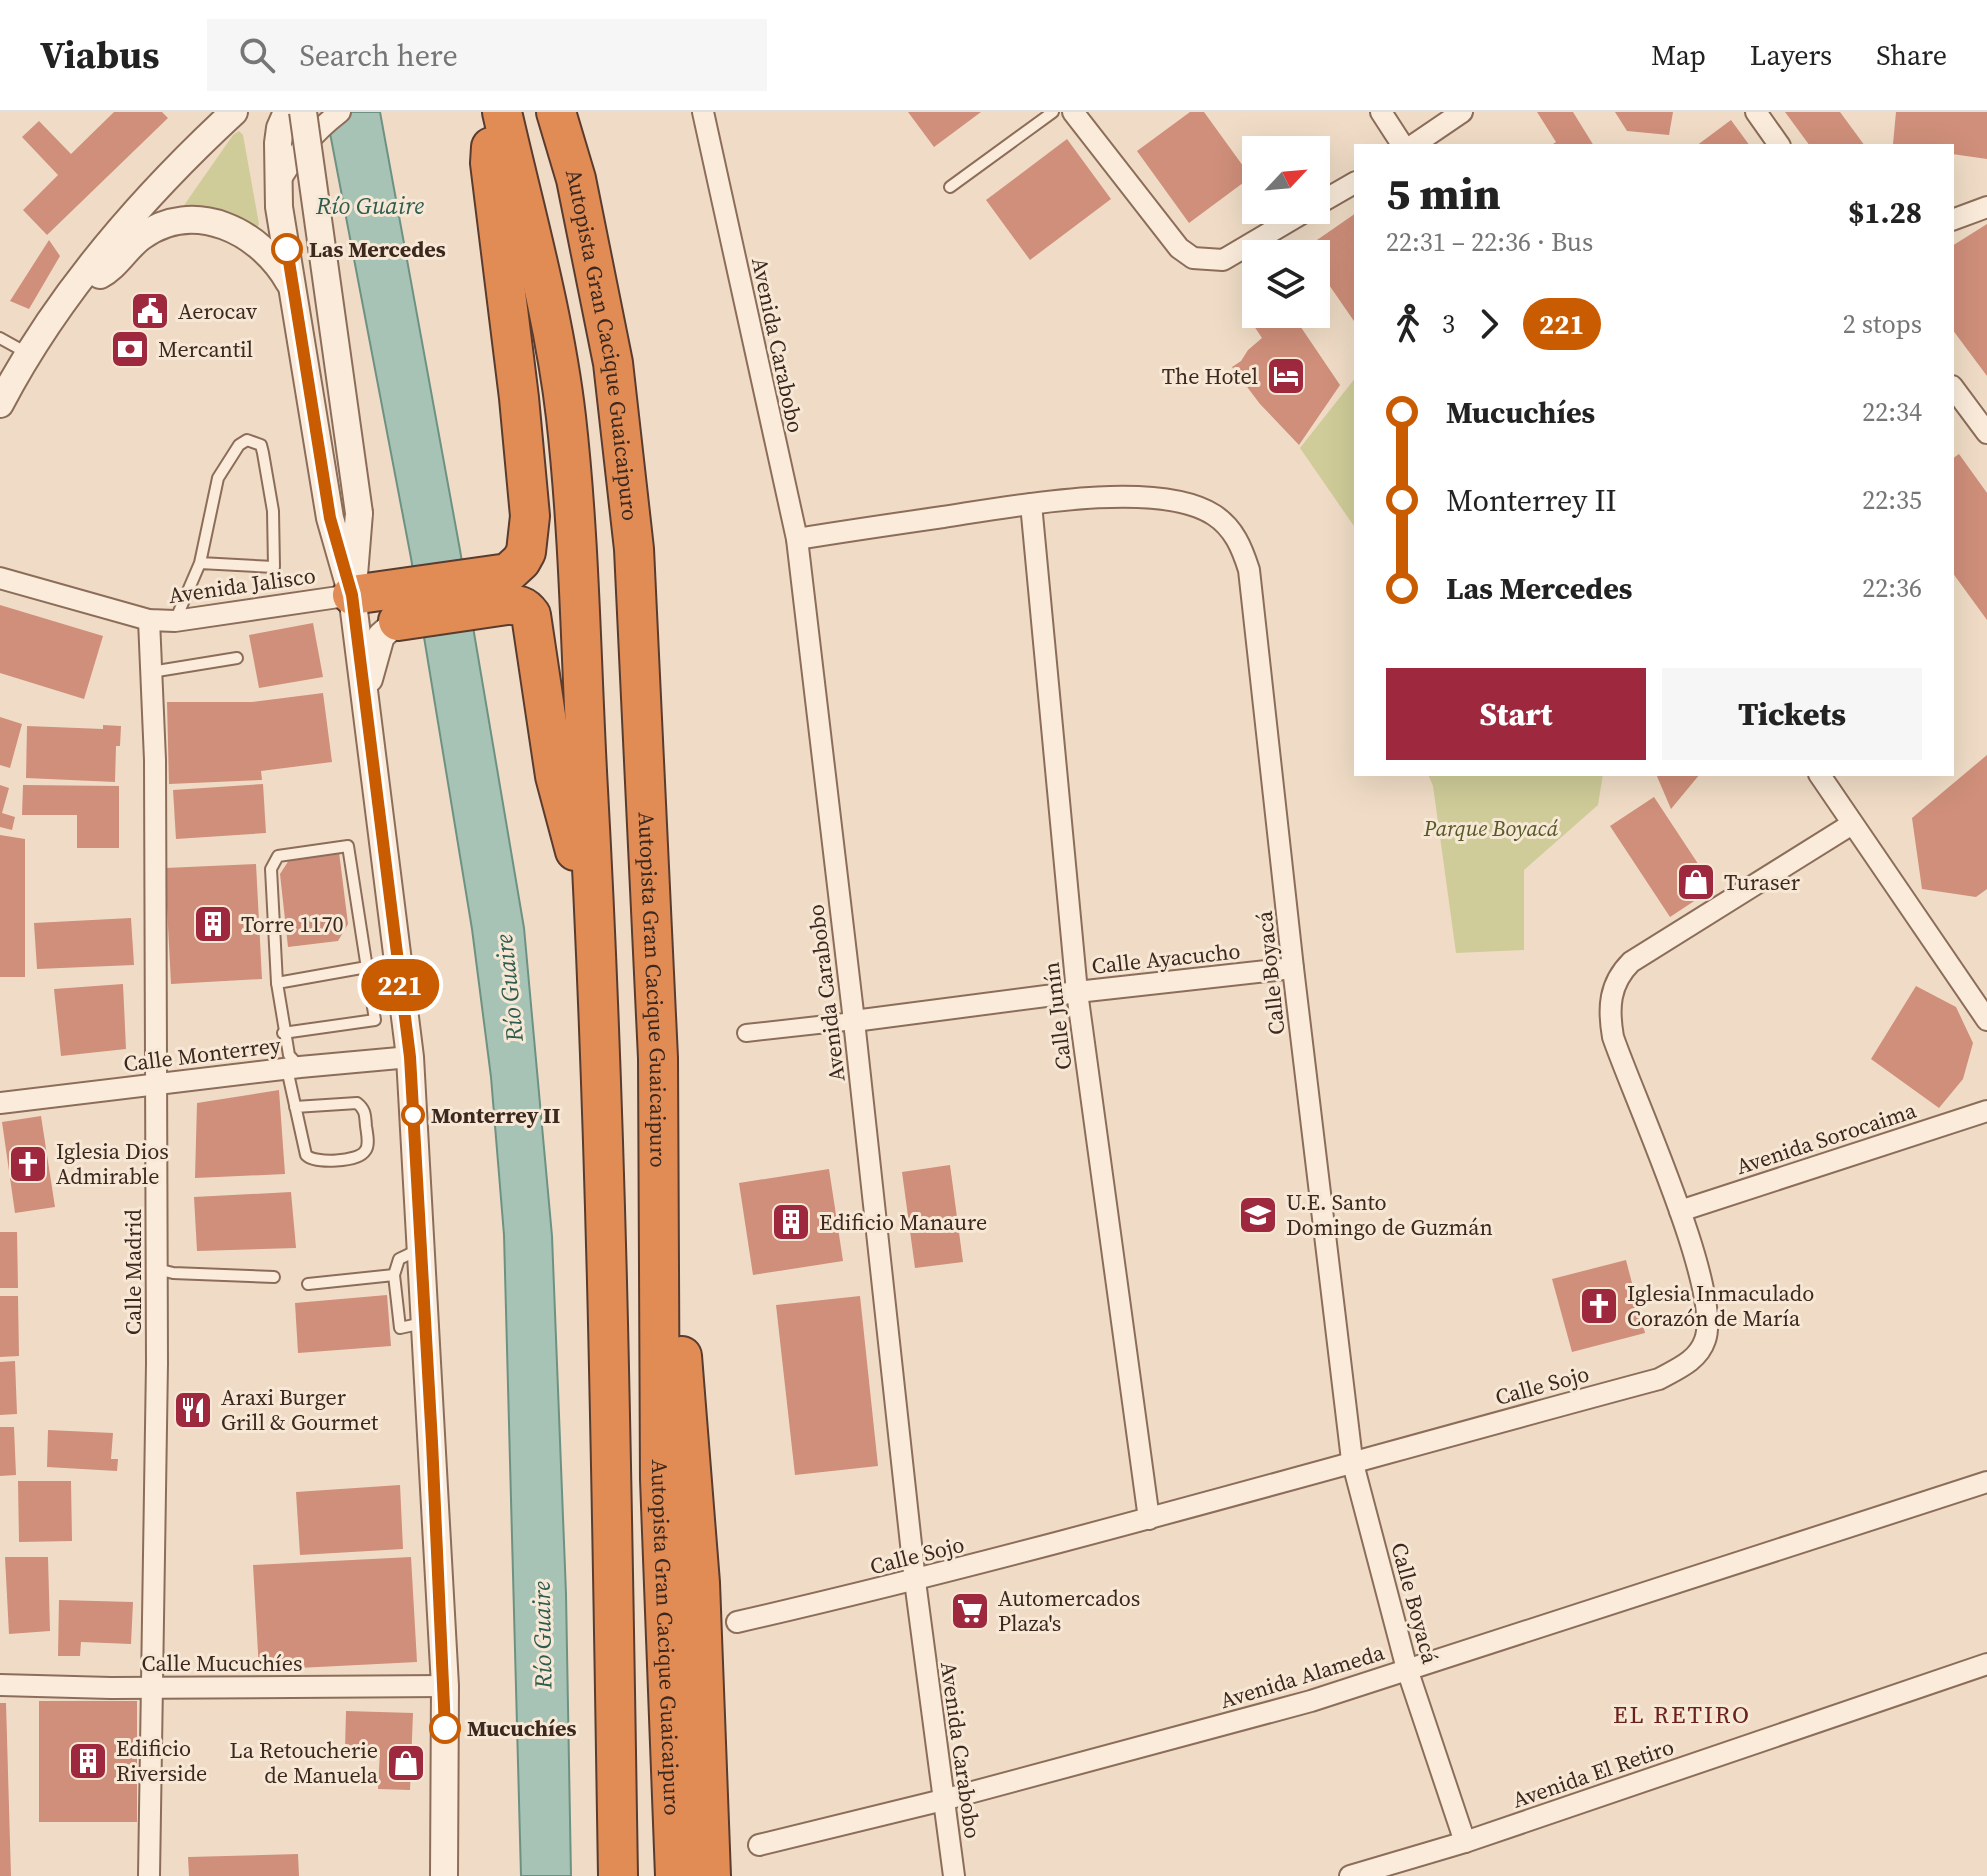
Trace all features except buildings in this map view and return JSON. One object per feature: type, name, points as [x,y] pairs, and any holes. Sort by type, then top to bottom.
[{"type":"highway","points":[[492,112],[490,163],[530,516],[526,552],[508,589]]},
{"type":"highway","name":"Autopista Gran Cacique Guaicaipuro","points":[[502,112],[553,336],[566,416],[597,947],[608,1279],[618,1876]]},
{"type":"highway","name":"Autopista Gran Cacique Guaicaipuro","points":[[556,112],[576,179],[613,363],[634,549],[658,1058],[660,1479],[675,1876]]},
{"type":"highway","points":[[379,602],[508,589]]},
{"type":"highway","points":[[508,589],[531,615],[555,776],[597,947]]},
{"type":"highway","points":[[658,1058],[700,1583],[711,1876]]},
{"type":"street","points":[[187,156],[218,112]]},
{"type":"street","points":[[0,404],[27,353],[130,216],[234,112]]},
{"type":"street","points":[[287,112],[280,128],[277,186],[330,518],[379,602],[365,703],[410,1057],[445,1686],[444,1876]]},
{"type":"street","name":"Avenida Carabobo","points":[[703,112],[797,539],[854,1021],[915,1581],[954,1876]]},
{"type":"street","points":[[1073,112],[1179,248],[1193,258],[1223,260],[1284,224]]},
{"type":"street","points":[[1381,112],[1402,144]]},
{"type":"street","points":[[1415,144],[1462,112]]},
{"type":"street","points":[[1756,112],[1779,144]]},
{"type":"street","points":[[277,186],[323,116]]},
{"type":"street","points":[[323,116],[359,513],[379,602],[381,636],[375,650],[365,703]]},
{"type":"street","points":[[1330,197],[1354,183]]},
{"type":"street","points":[[1954,219],[1987,207]]},
{"type":"street","points":[[74,288],[105,273],[139,237],[154,229],[200,220],[232,228],[258,243],[271,255],[293,288]]},
{"type":"street","points":[[1954,389],[1987,433]]},
{"type":"street","name":"Calle Boyacá","points":[[797,539],[1031,504],[1126,497],[1186,502],[1215,515],[1239,541],[1251,584],[1352,1460],[1407,1669],[1465,1842]]},
{"type":"street","name":"Calle Junín","points":[[1031,504],[1077,992],[1149,1519]]},
{"type":"street","name":"Avenida Jalisco","points":[[0,578],[149,620],[175,621],[379,602]]},
{"type":"street","name":"Calle Madrid","points":[[149,620],[155,760],[157,1269],[149,1876]]},
{"type":"street","points":[[1820,776],[1984,1013]]},
{"type":"street","name":"Calle Sojo","points":[[737,1622],[915,1581],[1149,1519],[1352,1460],[1659,1379],[1690,1362],[1699,1353],[1706,1338],[1707,1312],[1698,1268],[1680,1211],[1613,1037],[1609,1015],[1615,983],[1631,962],[1657,944],[1852,824]]},
{"type":"street","name":"Calle Ayacucho","points":[[854,1021],[1293,968]]},
{"type":"street","points":[[746,1033],[854,1021]]},
{"type":"street","name":"Calle Monterrey","points":[[0,1103],[410,1057]]},
{"type":"street","name":"Avenida Sorocaima","points":[[1680,1211],[1987,1111]]},
{"type":"street","name":"Avenida Alameda","points":[[759,1845],[943,1800],[1311,1701],[1987,1482]]},
{"type":"street","name":"Avenida El Retiro","points":[[1350,1876],[1465,1842],[1987,1664]]},
{"type":"street","name":"Calle Mucuchíes","points":[[0,1685],[445,1686]]},
{"type":"lane","points":[[950,187],[1053,112]]},
{"type":"lane","points":[[0,338],[27,353]]},
{"type":"lane","points":[[175,621],[200,563],[218,478],[239,445],[247,440],[255,441],[261,445],[273,511],[274,567],[200,563]]},
{"type":"lane","points":[[151,672],[237,658]]},
{"type":"lane","points":[[283,1033],[375,1020],[348,846],[278,856],[271,869],[277,983],[283,1033],[293,1068],[295,1107],[306,1155],[318,1162],[358,1157],[368,1147],[365,1113],[357,1103],[295,1107]]},
{"type":"lane","points":[[277,983],[397,961]]},
{"type":"lane","points":[[420,1249],[399,1259],[394,1275],[400,1328],[425,1323]]},
{"type":"lane","points":[[157,1269],[173,1273],[274,1277]]},
{"type":"lane","points":[[308,1284],[394,1275]]},
{"type":"green space","points":[[239,131],[243,135],[259,224],[257,229],[180,211],[233,135]]},
{"type":"green space","points":[[1354,380],[1354,526],[1300,448]]},
{"type":"green space","name":"Parque Boyacá","points":[[1429,776],[1603,776],[1598,805],[1524,870],[1524,950],[1456,953],[1433,786]]},
{"type":"water","name":"Río Guaire","points":[[326,112],[380,112],[460,550],[524,928],[552,1236],[566,1594],[571,1876],[521,1876],[504,1235],[491,1077],[472,929],[411,558]]},
{"type":"bus line","name":"221","points":[[287,249],[330,518],[352,595],[410,1057],[445,1728]]},
{"type":"place","name":"Las Mercedes","points":[[287,249]]},
{"type":"place","name":"Aerocav","points":[[150,311]]},
{"type":"place","name":"Mercantil","points":[[130,349]]},
{"type":"place","name":"The Hotel","points":[[1286,376]]},
{"type":"place","name":"Turaser","points":[[1696,882]]},
{"type":"place","name":"Torre 1170","points":[[213,924]]},
{"type":"place","name":"Monterrey II","points":[[413,1115]]},
{"type":"place","name":"Iglesia Dios Admirable","points":[[28,1164]]},
{"type":"place","name":"U.E. Santo Domingo de Guzmán","points":[[1258,1215]]},
{"type":"place","name":"Edificio Manaure","points":[[791,1222]]},
{"type":"place","name":"Iglesia Inmaculado Corazón de María","points":[[1599,1306]]},
{"type":"place","name":"Araxi Burger Grill & Gourmet","points":[[193,1410]]},
{"type":"place","name":"Automercados Plaza's","points":[[970,1611]]},
{"type":"place","name":"Mucuchíes","points":[[445,1728]]},
{"type":"place","name":"Edificio Riverside","points":[[88,1761]]},
{"type":"place","name":"La Retoucherie de Manuela","points":[[406,1763]]},
{"type":"district","name":"EL RETIRO","points":[[1682,1714]]}]
